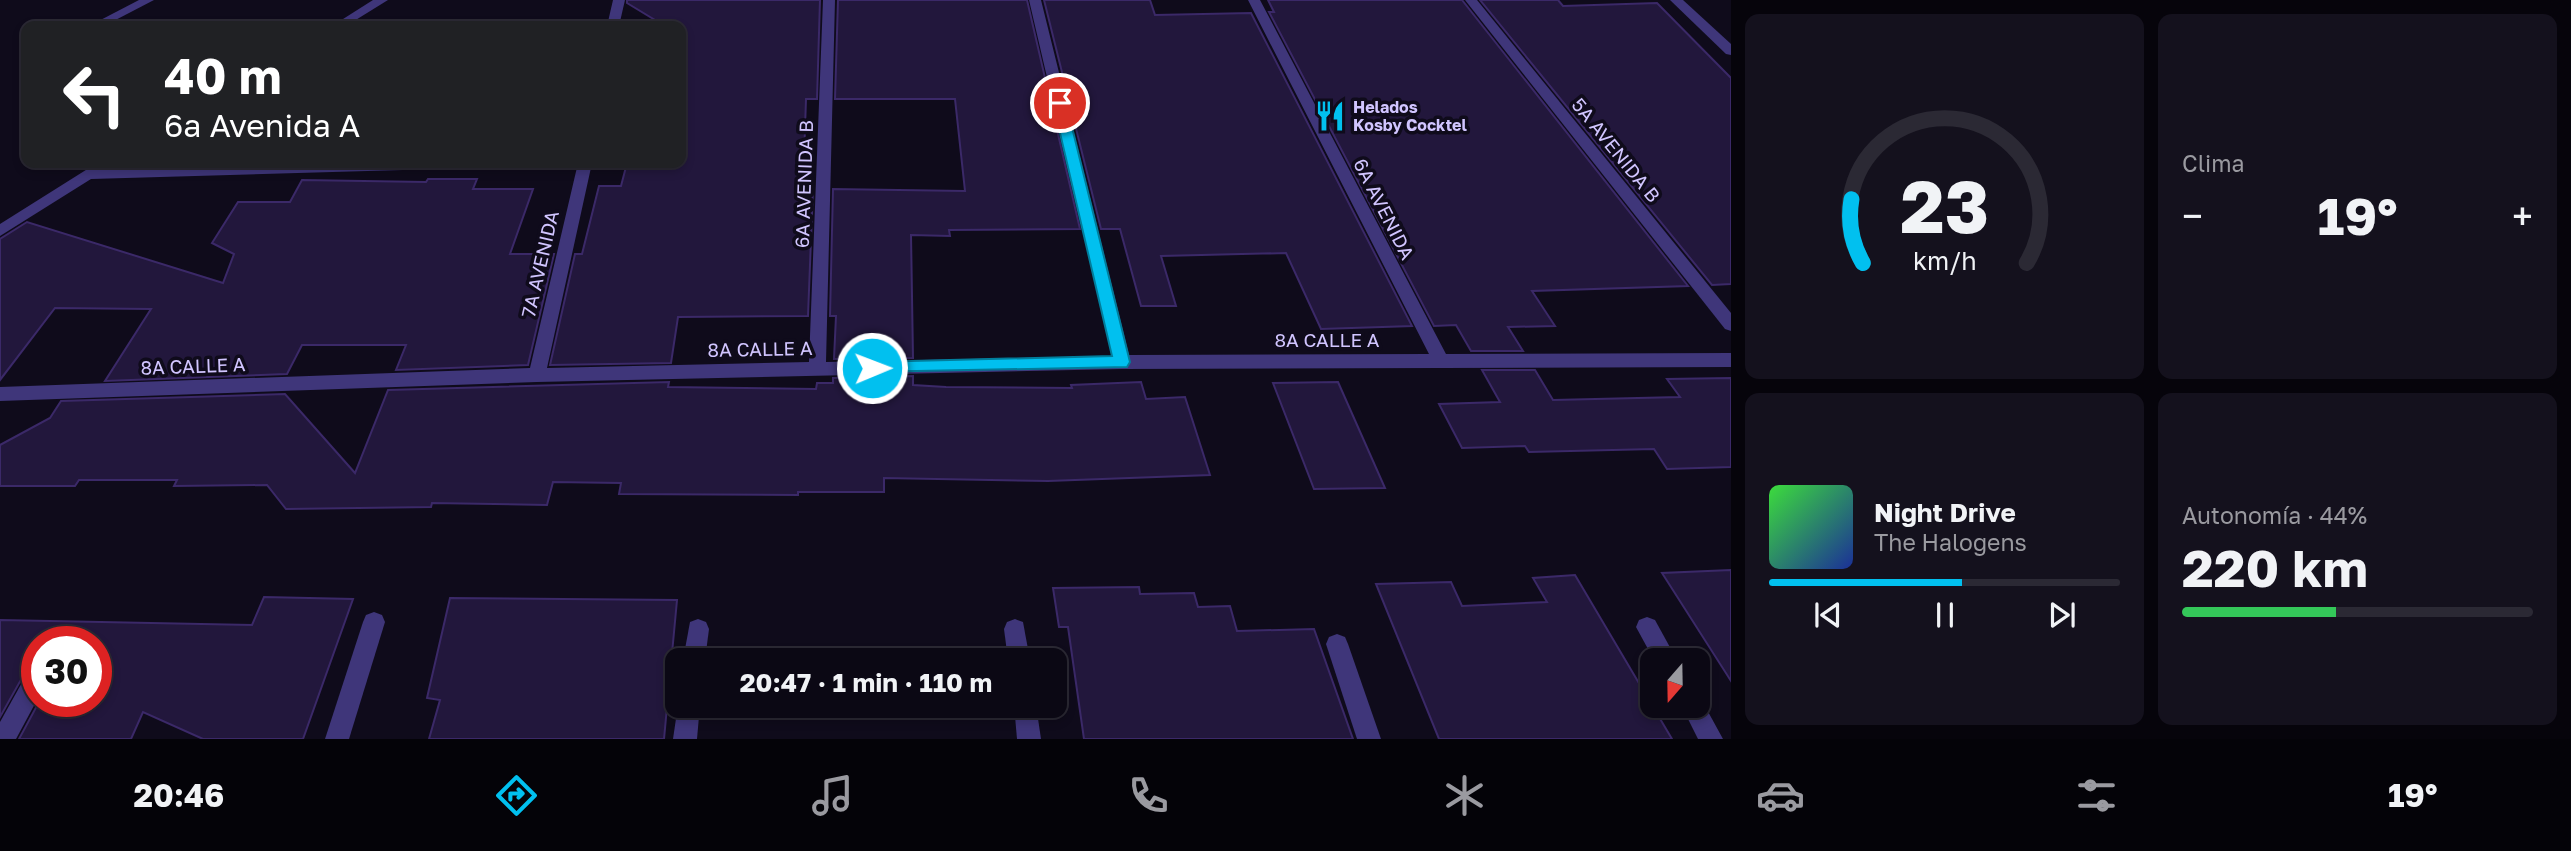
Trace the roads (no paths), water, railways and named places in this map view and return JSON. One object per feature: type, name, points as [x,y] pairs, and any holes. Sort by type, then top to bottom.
[{"type":"street","points":[[105,21],[148,0]]},
{"type":"street","points":[[346,21],[382,0]]},
{"type":"street","points":[[615,21],[619,0]]},
{"type":"street","name":"6A AVENIDA B","points":[[817,369],[829,0]]},
{"type":"street","points":[[1035,0],[1122,362]]},
{"type":"street","name":"6A AVENIDA","points":[[1254,0],[1441,361]]},
{"type":"street","name":"5A AVENIDA B","points":[[1471,0],[1731,325]]},
{"type":"street","points":[[1676,0],[1731,51]]},
{"type":"street","points":[[1707,29],[1731,28]]},
{"type":"street","points":[[0,231],[98,168]]},
{"type":"street","points":[[87,174],[297,168]]},
{"type":"street","name":"7A AVENIDA","points":[[537,374],[584,168]]},
{"type":"street","name":"8A CALLE A","points":[[0,394],[537,374],[1122,362],[1731,359]]},
{"type":"street","points":[[337,739],[374,622]]},
{"type":"street","points":[[1647,626],[1659,648]]},
{"type":"street","points":[[696,648],[698,629]]},
{"type":"street","points":[[1016,629],[1018,648]]},
{"type":"street","points":[[1337,644],[1369,739]]},
{"type":"street","points":[[3,739],[21,707]]},
{"type":"street","points":[[685,739],[687,718]]},
{"type":"street","points":[[1027,718],[1029,739]]},
{"type":"street","points":[[1699,718],[1711,739]]},
{"type":"place","name":"Helados Kosby Cocktel","points":[[1330,116]]}]
